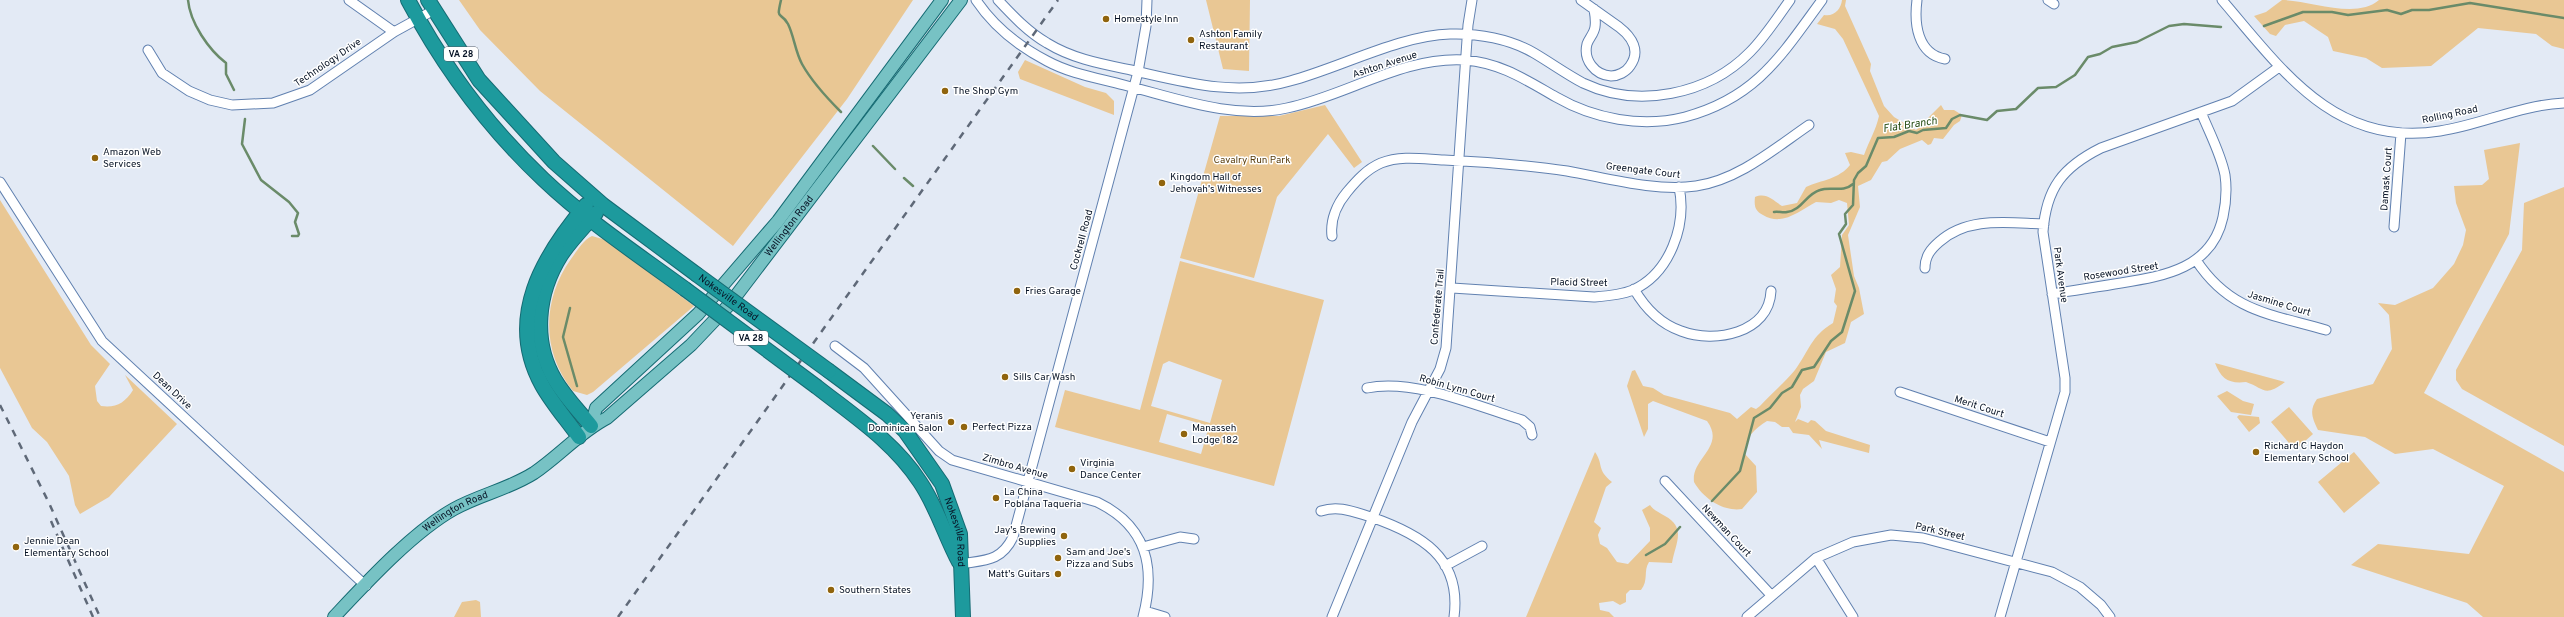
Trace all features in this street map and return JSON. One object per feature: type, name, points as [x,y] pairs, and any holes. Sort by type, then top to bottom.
[{"type":"highway","name":"Nokesville Road","points":[[408,0],[418,19],[449,68],[505,140],[543,180],[586,215],[873,430],[905,460],[929,496],[960,564]]},
{"type":"highway","name":"Nokesville Road","points":[[431,5],[478,80],[554,162],[598,201],[829,371],[891,418],[908,435],[933,470],[948,500],[960,534],[960,564]]},
{"type":"highway","points":[[579,437],[542,384],[532,359],[528,328],[529,305],[540,271],[598,201]]},
{"type":"highway","points":[[586,215],[561,254],[552,272],[543,294],[540,327],[542,348],[550,371],[561,389],[591,426]]},
{"type":"highway","name":"VA 28","points":[[960,564],[963,617]]},
{"type":"main road","name":"Wellington Road","points":[[591,426],[596,408],[698,314],[778,221],[942,0]]},
{"type":"main road","name":"Wellington Road","points":[[334,617],[422,531],[454,509],[527,477],[591,426],[607,418],[667,367],[729,305],[961,0]]},
{"type":"street","points":[[350,0],[394,32]]},
{"type":"street","name":"Ashton Avenue","points":[[976,0],[1008,37],[1048,62],[1091,77],[1227,110],[1278,110],[1298,106],[1407,68],[1447,60],[1465,60],[1509,70],[1557,98],[1593,114],[1636,121],[1680,118],[1717,106],[1754,84],[1782,56],[1822,0]]},
{"type":"street","name":"Ashton Avenue","points":[[998,0],[1023,26],[1060,50],[1092,61],[1205,87],[1253,88],[1289,82],[1417,38],[1450,34],[1499,39],[1533,52],[1582,82],[1606,91],[1644,96],[1667,94],[1697,86],[1728,71],[1758,44],[1790,0]]},
{"type":"street","name":"Cockrell Road","points":[[960,564],[993,558],[1005,551],[1013,537],[1138,72],[1146,26],[1146,0]]},
{"type":"street","name":"Confederate Trail","points":[[1332,617],[1374,518],[1412,422],[1440,369],[1446,348],[1452,288],[1465,60],[1472,0]]},
{"type":"street","points":[[1581,0],[1594,9],[1625,32],[1632,40],[1635,51],[1633,62],[1622,73],[1606,76],[1596,70],[1588,61],[1587,45],[1595,25],[1594,9]]},
{"type":"street","points":[[1917,0],[1916,19],[1920,41],[1928,52],[1945,59]]},
{"type":"street","name":"Rolling Road","points":[[2222,0],[2279,67],[2311,98],[2338,114],[2376,128],[2402,133],[2440,131],[2530,106],[2564,103]]},
{"type":"street","name":"Technology Drive","points":[[148,50],[162,73],[189,91],[210,100],[252,106],[285,101],[310,90],[394,32],[418,19],[431,5]]},
{"type":"street","name":"Park Avenue","points":[[2000,617],[2062,405],[2065,385],[2044,224],[2052,191],[2072,165],[2101,148],[2201,112],[2242,95],[2279,67]]},
{"type":"street","name":"Rosewood Street","points":[[2052,294],[2161,277],[2174,273],[2196,260],[2211,246],[2222,223],[2226,196],[2221,161],[2201,112]]},
{"type":"street","name":"Greengate Court","points":[[1332,236],[1332,222],[1337,207],[1355,182],[1368,170],[1381,163],[1404,158],[1459,160],[1540,167],[1679,187],[1712,183],[1740,171],[1809,125]]},
{"type":"street","name":"Damask Court","points":[[2394,227],[2402,133]]},
{"type":"street","name":"Dean Drive","points":[[0,182],[102,341],[366,586]]},
{"type":"street","name":"Placid Street","points":[[1452,288],[1594,297],[1609,296],[1634,289],[1657,271],[1674,244],[1680,222],[1679,187]]},
{"type":"street","points":[[1925,268],[1926,258],[1934,246],[1962,228],[1988,222],[2044,224]]},
{"type":"street","name":"Jasmine Court","points":[[2196,260],[2215,285],[2245,306],[2326,330]]},
{"type":"street","points":[[1634,289],[1644,305],[1660,320],[1681,331],[1706,337],[1731,334],[1754,324],[1769,305],[1771,291]]},
{"type":"street","name":"Zimbro Avenue","points":[[835,346],[864,368],[945,456],[957,462],[1029,482],[1107,507],[1130,526],[1143,546],[1148,565],[1149,583],[1144,614]]},
{"type":"street","name":"Robin Lynn Court","points":[[1367,388],[1393,385],[1428,392],[1522,420],[1530,427],[1532,435]]},
{"type":"street","name":"Merit Court","points":[[1900,392],[2050,442]]},
{"type":"street","name":"Newman Court","points":[[1665,481],[1771,595]]},
{"type":"street","points":[[1321,511],[1328,508],[1346,509],[1403,528],[1430,546],[1445,566],[1452,585],[1454,617]]},
{"type":"street","name":"Park Street","points":[[1748,617],[1771,595],[1816,558],[1853,542],[1891,535],[1923,538],[2016,562],[2067,579],[2092,596],[2110,617]]},
{"type":"street","points":[[1143,546],[1180,537],[1194,539]]},
{"type":"street","points":[[1445,566],[1482,546]]},
{"type":"street","points":[[1816,558],[1853,617]]},
{"type":"street","points":[[1144,614],[1165,617]]},
{"type":"green space","points":[[459,0],[913,0],[847,99],[733,246],[540,91],[480,30]]},
{"type":"green space","points":[[1206,0],[1250,0],[1249,71],[1223,69]]},
{"type":"green space","points":[[1842,0],[1846,0],[1845,6],[1871,64],[1870,71],[1884,106],[1894,117],[1916,130],[1941,105],[1944,110],[1954,110],[1962,115],[1960,121],[1954,125],[1943,139],[1934,138],[1931,144],[1928,145],[1922,140],[1900,149],[1887,161],[1882,162],[1871,180],[1858,186],[1860,207],[1848,235],[1854,276],[1859,288],[1864,314],[1851,322],[1845,343],[1826,352],[1814,381],[1803,389],[1800,395],[1801,407],[1795,422],[1798,419],[1808,423],[1811,420],[1815,421],[1826,431],[1870,445],[1869,453],[1819,440],[1822,449],[1809,435],[1793,433],[1789,427],[1782,427],[1775,422],[1767,421],[1751,434],[1744,453],[1756,466],[1757,492],[1742,509],[1728,508],[1714,503],[1698,488],[1694,482],[1694,474],[1697,466],[1713,438],[1712,430],[1707,421],[1653,401],[1648,404],[1648,429],[1644,437],[1627,386],[1632,371],[1635,370],[1643,386],[1653,388],[1664,395],[1730,413],[1737,419],[1751,407],[1756,409],[1760,406],[1787,379],[1800,363],[1815,339],[1833,323],[1837,306],[1834,302],[1836,289],[1831,275],[1840,267],[1842,235],[1849,225],[1847,203],[1839,200],[1831,203],[1816,202],[1791,216],[1777,219],[1770,218],[1758,212],[1755,206],[1755,197],[1763,195],[1769,197],[1782,206],[1797,203],[1806,187],[1830,179],[1846,170],[1850,165],[1845,153],[1851,152],[1864,155],[1879,116],[1843,39],[1835,29],[1817,24],[1824,15],[1834,14],[1839,9]]},
{"type":"green space","points":[[2282,0],[2345,9],[2369,6],[2379,0],[2564,0],[2564,49],[2552,46],[2536,34],[2478,28],[2431,66],[2382,68],[2366,58],[2333,51],[2328,37],[2304,21],[2285,25],[2276,36],[2270,34],[2254,16],[2266,12]]},
{"type":"green space","points":[[1025,60],[1085,87],[1106,93],[1114,101],[1114,115],[1020,79],[1018,72]]},
{"type":"green space","name":"Cavalry Run Park","points":[[1325,105],[1362,162],[1354,168],[1328,134],[1277,197],[1254,278],[1180,258],[1220,116],[1279,116]]},
{"type":"green space","points":[[2520,143],[2509,234],[2424,393],[2564,472],[2564,617],[2483,617],[2467,603],[2351,565],[2378,544],[2469,554],[2504,486],[2433,449],[2395,454],[2365,437],[2318,430],[2312,414],[2314,403],[2317,399],[2373,384],[2392,349],[2389,315],[2378,303],[2395,305],[2433,288],[2454,264],[2463,245],[2466,230],[2456,203],[2454,186],[2482,185],[2489,179],[2484,150]]},
{"type":"green space","points":[[2564,187],[2564,446],[2462,389],[2456,380],[2456,370],[2522,250],[2524,203]]},
{"type":"green space","points":[[0,200],[91,345],[110,364],[95,386],[97,401],[101,406],[111,406],[120,404],[127,398],[133,390],[125,375],[177,424],[109,497],[80,514],[75,505],[69,476],[47,442],[32,428],[0,368]]},
{"type":"green space","points":[[592,236],[606,240],[694,306],[593,392],[587,395],[573,391],[563,376],[555,360],[549,325],[550,308],[561,275],[580,246]]},
{"type":"green space","points":[[1180,261],[1324,300],[1274,486],[1055,427],[1065,390],[1140,410]],"holes":[[[1169,361],[1222,380],[1210,423],[1151,406],[1163,364]],[[1167,414],[1209,426],[1201,454],[1159,442]]]},
{"type":"green space","points":[[2215,363],[2285,382],[2273,390],[2268,391],[2246,382],[2230,381],[2223,377]]},
{"type":"green space","points":[[2227,391],[2243,401],[2254,404],[2251,415],[2231,412],[2217,396]]},
{"type":"green space","points":[[2289,407],[2313,434],[2295,450],[2271,422]]},
{"type":"green space","points":[[2239,415],[2259,417],[2260,423],[2249,432],[2237,417]]},
{"type":"green space","points":[[1595,452],[1598,456],[1604,474],[1612,482],[1606,487],[1594,522],[1601,528],[1598,535],[1600,544],[1607,548],[1617,562],[1628,564],[1650,541],[1650,528],[1642,510],[1650,505],[1672,521],[1678,531],[1677,543],[1672,563],[1649,562],[1646,569],[1645,583],[1641,590],[1630,590],[1626,594],[1626,602],[1620,605],[1613,601],[1599,603],[1600,610],[1609,612],[1614,617],[1526,617]]},
{"type":"green space","points":[[2354,452],[2380,483],[2344,513],[2318,482]]},
{"type":"green space","points":[[476,600],[480,602],[481,617],[454,617],[462,602]]},
{"type":"waterway","points":[[188,0],[192,18],[196,27],[213,51],[226,63],[226,74],[234,90]]},
{"type":"waterway","points":[[781,0],[779,14],[788,24],[802,64],[815,83],[841,112]]},
{"type":"waterway","name":"Flat Branch","points":[[2264,26],[2303,12],[2332,12],[2348,15],[2387,10],[2401,14],[2412,10],[2429,10],[2470,3],[2564,18]]},
{"type":"waterway","name":"Flat Branch","points":[[1712,501],[1740,471],[1754,418],[1770,408],[1782,393],[1792,387],[1802,370],[1814,367],[1831,341],[1842,332],[1855,291],[1839,234],[1846,224],[1845,214],[1853,205],[1854,180],[1858,173],[1866,166],[1878,138],[1894,137],[1909,131],[1917,133],[1923,130],[1946,128],[1952,119],[1960,115],[1987,120],[1997,111],[2016,109],[2038,88],[2056,87],[2075,75],[2088,57],[2100,54],[2112,47],[2137,42],[2169,26],[2184,24],[2221,27]]},
{"type":"waterway","points":[[245,119],[242,144],[261,180],[289,202],[298,213],[295,222],[299,234],[298,236],[292,236]]},
{"type":"waterway","points":[[873,146],[895,169]]},
{"type":"waterway","points":[[904,178],[913,186]]},
{"type":"waterway","points":[[1774,212],[1792,211],[1811,195],[1820,190],[1841,189],[1849,187],[1853,184]]},
{"type":"waterway","points":[[570,308],[563,337],[577,386]]},
{"type":"waterway","name":"Flat Branch","points":[[1646,555],[1665,544],[1680,527]]},
{"type":"railway","points":[[618,617],[1058,0]]},
{"type":"railway","points":[[0,405],[49,503],[100,617]]},
{"type":"railway","points":[[51,521],[93,617]]},
{"type":"place","name":"Homestyle Inn","points":[[1106,19]]},
{"type":"place","name":"Ashton Family Restaurant","points":[[1191,40]]},
{"type":"place","name":"The Shop Gym","points":[[945,91]]},
{"type":"place","name":"Amazon Web Services","points":[[95,158]]},
{"type":"place","name":"Kingdom Hall of Jehovah's Witnesses","points":[[1162,183]]},
{"type":"place","name":"Fries Garage","points":[[1017,291]]},
{"type":"place","name":"Sills Car Wash","points":[[1005,377]]},
{"type":"place","name":"Yeranis Dominican Salon","points":[[951,422]]},
{"type":"place","name":"Perfect Pizza","points":[[964,427]]},
{"type":"place","name":"Manasseh Lodge 182","points":[[1184,434]]},
{"type":"place","name":"Richard C Haydon Elementary School","points":[[2256,452]]},
{"type":"place","name":"Virginia Dance Center","points":[[1072,469]]},
{"type":"place","name":"La China Poblana Taqueria","points":[[996,498]]},
{"type":"place","name":"Jay's Brewing Supplies","points":[[1064,536]]},
{"type":"place","name":"Jennie Dean Elementary School","points":[[16,547]]},
{"type":"place","name":"Sam and Joe's Pizza and Subs","points":[[1058,558]]},
{"type":"place","name":"Matt's Guitars","points":[[1058,574]]},
{"type":"place","name":"Southern States","points":[[831,590]]}]
